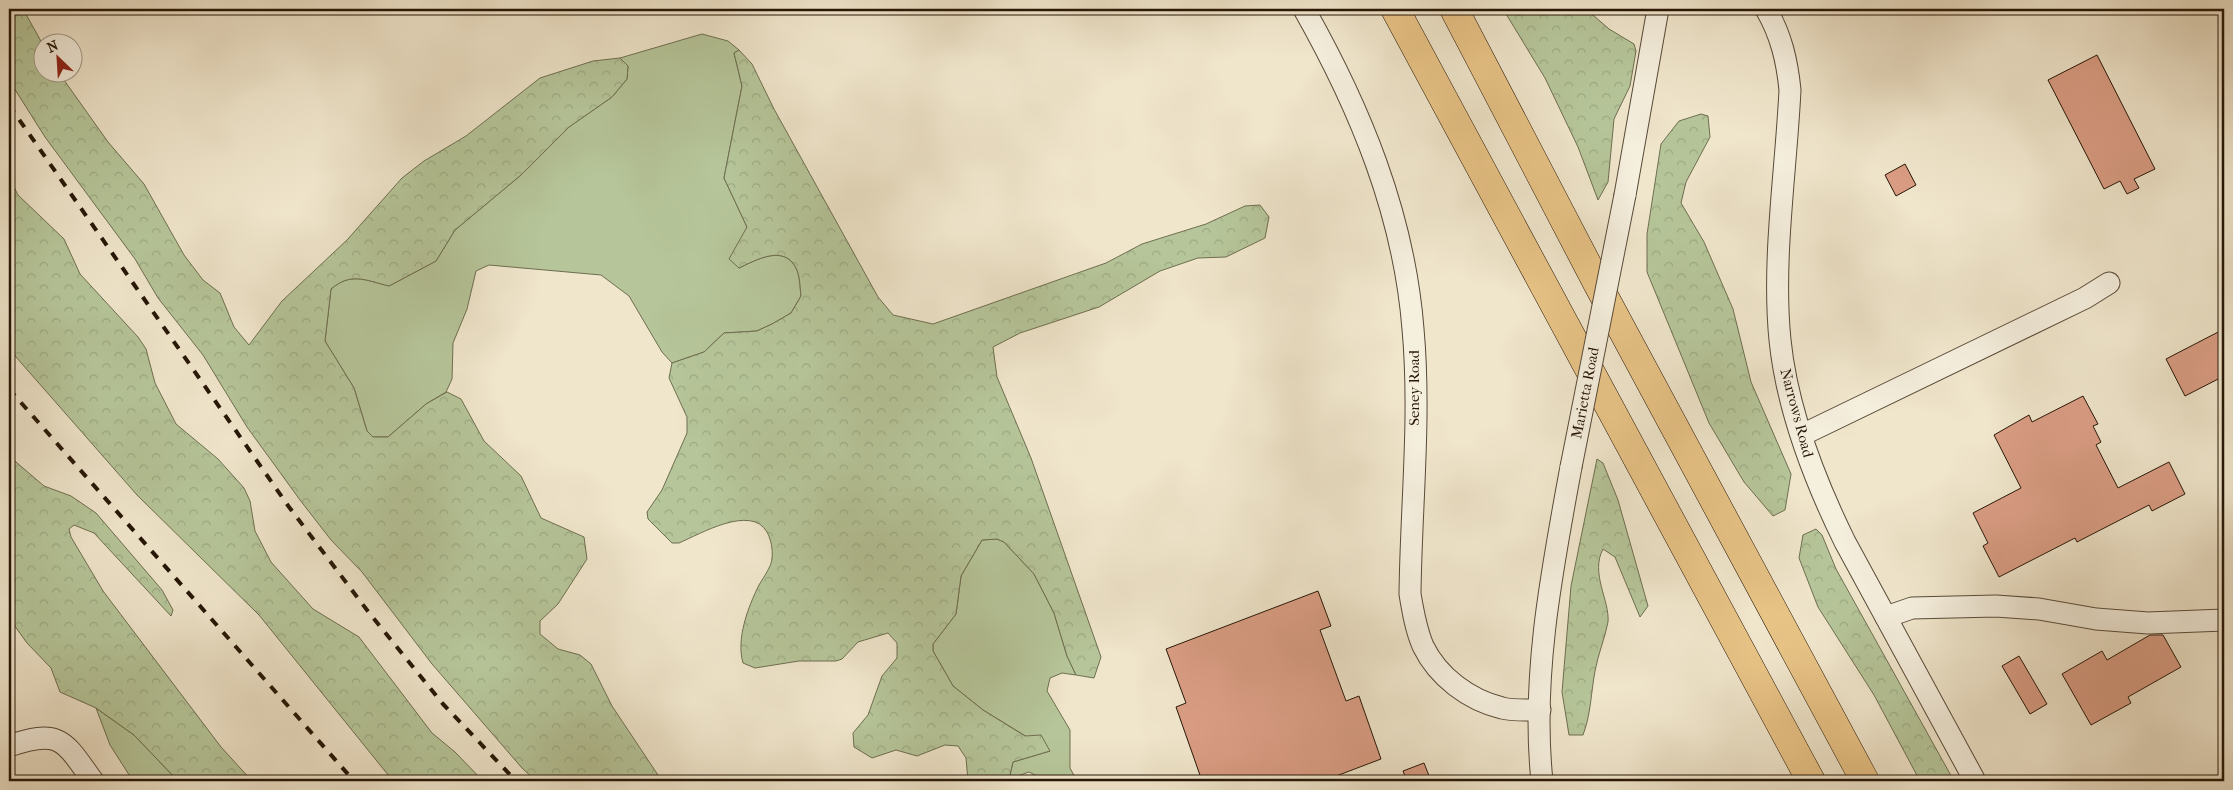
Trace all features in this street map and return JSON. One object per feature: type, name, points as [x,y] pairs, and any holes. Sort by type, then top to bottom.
[{"type":"highway","points":[[1395,9],[1811,781]]},
{"type":"highway","points":[[1455,9],[1478,57],[1865,781]]},
{"type":"street","name":"Seney Road","points":[[1304,9],[1342,82],[1368,138],[1388,194],[1403,261],[1413,328],[1415,400],[1410,594],[1415,622],[1424,646],[1436,666],[1453,684],[1477,699],[1503,709],[1540,710]]},
{"type":"street","name":"Marietta Road","points":[[1542,781],[1540,710],[1544,639],[1554,560],[1658,9]]},
{"type":"street","name":"Narrows Road","points":[[1766,9],[1775,25],[1788,62],[1790,99],[1778,298],[1780,341],[1788,390],[1826,503],[1976,781]]},
{"type":"street","points":[[1802,435],[2085,298],[2109,284]]},
{"type":"street","points":[[1886,617],[1912,608],[1996,606],[2039,609],[2096,619],[2148,623],[2224,620]]},
{"type":"street","points":[[9,746],[24,740],[53,738],[65,743],[93,781]]},
{"type":"green space","points":[[9,9],[23,9],[36,32],[32,32],[32,82],[65,82],[108,142],[144,184],[184,255],[203,280],[220,293],[234,327],[249,345],[282,301],[347,240],[402,178],[424,161],[466,136],[540,78],[593,61],[620,58],[628,66],[627,79],[612,97],[569,127],[521,175],[455,230],[436,261],[389,286],[352,279],[338,284],[331,289],[325,341],[354,388],[367,431],[373,437],[388,437],[426,404],[447,392],[461,399],[484,441],[521,476],[541,518],[584,537],[587,559],[558,604],[540,621],[540,634],[558,649],[580,655],[591,664],[612,706],[662,781],[536,781],[522,768],[432,664],[362,572],[331,540],[300,500],[247,427],[203,355],[158,298],[135,259],[45,137],[9,80]]},
{"type":"green space","points":[[1503,9],[1586,9],[1609,29],[1634,44],[1636,51],[1630,86],[1614,119],[1608,182],[1598,200],[1578,147],[1545,78]]},
{"type":"green space","points":[[702,34],[728,41],[739,50],[734,53],[742,86],[724,178],[747,227],[739,268],[769,256],[777,255],[791,261],[798,274],[801,296],[791,313],[757,331],[724,333],[704,352],[672,363],[662,352],[629,296],[601,275],[489,265],[476,271],[467,309],[453,343],[452,379],[446,392],[426,404],[388,437],[373,437],[367,431],[354,388],[325,341],[331,289],[338,284],[352,279],[389,286],[436,261],[455,230],[521,175],[569,127],[612,97],[627,79],[628,66],[620,58]]},
{"type":"green space","points":[[739,50],[752,64],[774,109],[878,297],[893,315],[933,324],[1106,263],[1142,244],[1206,224],[1245,206],[1260,205],[1269,217],[1265,238],[1226,257],[1198,258],[1160,271],[1099,307],[1020,333],[993,347],[997,377],[1031,458],[1101,657],[1094,678],[1076,675],[1067,656],[1054,613],[1034,574],[1004,542],[997,539],[982,540],[961,576],[956,614],[933,644],[933,651],[953,686],[983,710],[1025,736],[1041,735],[1050,751],[1013,762],[1009,779],[991,778],[983,781],[968,781],[966,758],[958,746],[945,745],[917,756],[896,750],[872,758],[854,747],[853,733],[868,715],[882,676],[897,658],[897,643],[888,633],[858,642],[842,659],[836,661],[799,661],[755,668],[743,663],[741,644],[744,623],[759,585],[772,561],[770,538],[767,532],[759,524],[749,521],[738,521],[712,528],[679,543],[672,543],[648,519],[647,512],[662,490],[687,433],[687,417],[669,378],[672,363],[704,352],[724,333],[757,331],[772,324],[791,313],[801,296],[796,268],[791,261],[784,257],[777,255],[769,256],[739,268],[729,259],[747,227],[724,178],[742,86],[734,53]]},
{"type":"green space","points":[[1701,114],[1708,116],[1710,137],[1686,182],[1681,203],[1704,242],[1733,309],[1751,382],[1791,474],[1785,510],[1773,516],[1744,482],[1709,423],[1647,272],[1647,234],[1661,144],[1679,121]]},
{"type":"green space","points":[[9,177],[18,195],[64,239],[80,274],[138,337],[146,349],[155,383],[176,424],[218,459],[244,488],[250,501],[255,531],[271,562],[313,609],[359,637],[432,733],[455,752],[483,781],[393,781],[259,615],[137,495],[9,349]]},
{"type":"green space","points":[[9,456],[44,486],[71,496],[96,513],[162,590],[173,610],[171,616],[94,533],[74,525],[69,529],[71,537],[103,591],[221,747],[252,781],[178,781],[134,735],[96,708],[60,692],[51,668],[27,643],[9,618]]},
{"type":"green space","points":[[1597,459],[1603,463],[1618,500],[1648,606],[1640,617],[1615,557],[1603,549],[1600,558],[1599,577],[1608,614],[1608,622],[1596,665],[1586,727],[1583,735],[1569,735],[1562,692],[1571,586]]},
{"type":"green space","points":[[1816,529],[1822,535],[1836,569],[1954,781],[1920,781],[1874,695],[1818,607],[1799,558],[1803,535]]},
{"type":"green space","points":[[997,539],[1004,542],[1034,574],[1054,613],[1067,656],[1076,675],[1062,673],[1050,678],[1047,691],[1070,730],[1070,768],[1077,781],[1047,781],[1029,772],[1009,779],[1013,762],[1050,751],[983,710],[953,686],[933,651],[933,644],[956,614],[961,576],[982,540]]},
{"type":"green space","points":[[96,708],[134,735],[178,781],[133,781],[110,745]]},
{"type":"building","points":[[2097,55],[2155,169],[2134,179],[2139,188],[2127,194],[2120,181],[2104,189],[2048,80]]},
{"type":"building","points":[[1905,164],[1916,185],[1896,196],[1885,175]]},
{"type":"building","points":[[2224,329],[2224,376],[2185,396],[2166,359]]},
{"type":"building","points":[[2083,396],[2098,424],[2093,426],[2101,442],[2096,445],[2118,488],[2169,462],[2185,494],[2152,511],[2149,505],[2077,542],[2075,538],[1999,577],[1983,546],[1988,543],[1973,513],[2021,488],[1994,435],[2029,415],[2032,422]]},
{"type":"building","points":[[1318,591],[1331,626],[1320,630],[1346,701],[1359,696],[1381,759],[1323,781],[1209,781],[1208,775],[1201,778],[1176,707],[1186,703],[1166,649]]},
{"type":"building","points":[[2150,635],[2163,635],[2181,667],[2128,697],[2131,703],[2091,725],[2062,674],[2102,651],[2107,660]]},
{"type":"building","points":[[2019,656],[2047,704],[2030,714],[2002,666]]},
{"type":"building","points":[[1424,763],[1431,781],[1407,781],[1403,771]]},
{"type":"railway","points":[[9,105],[289,507],[370,614],[443,704],[516,781]]},
{"type":"railway","points":[[9,389],[354,781]]}]
